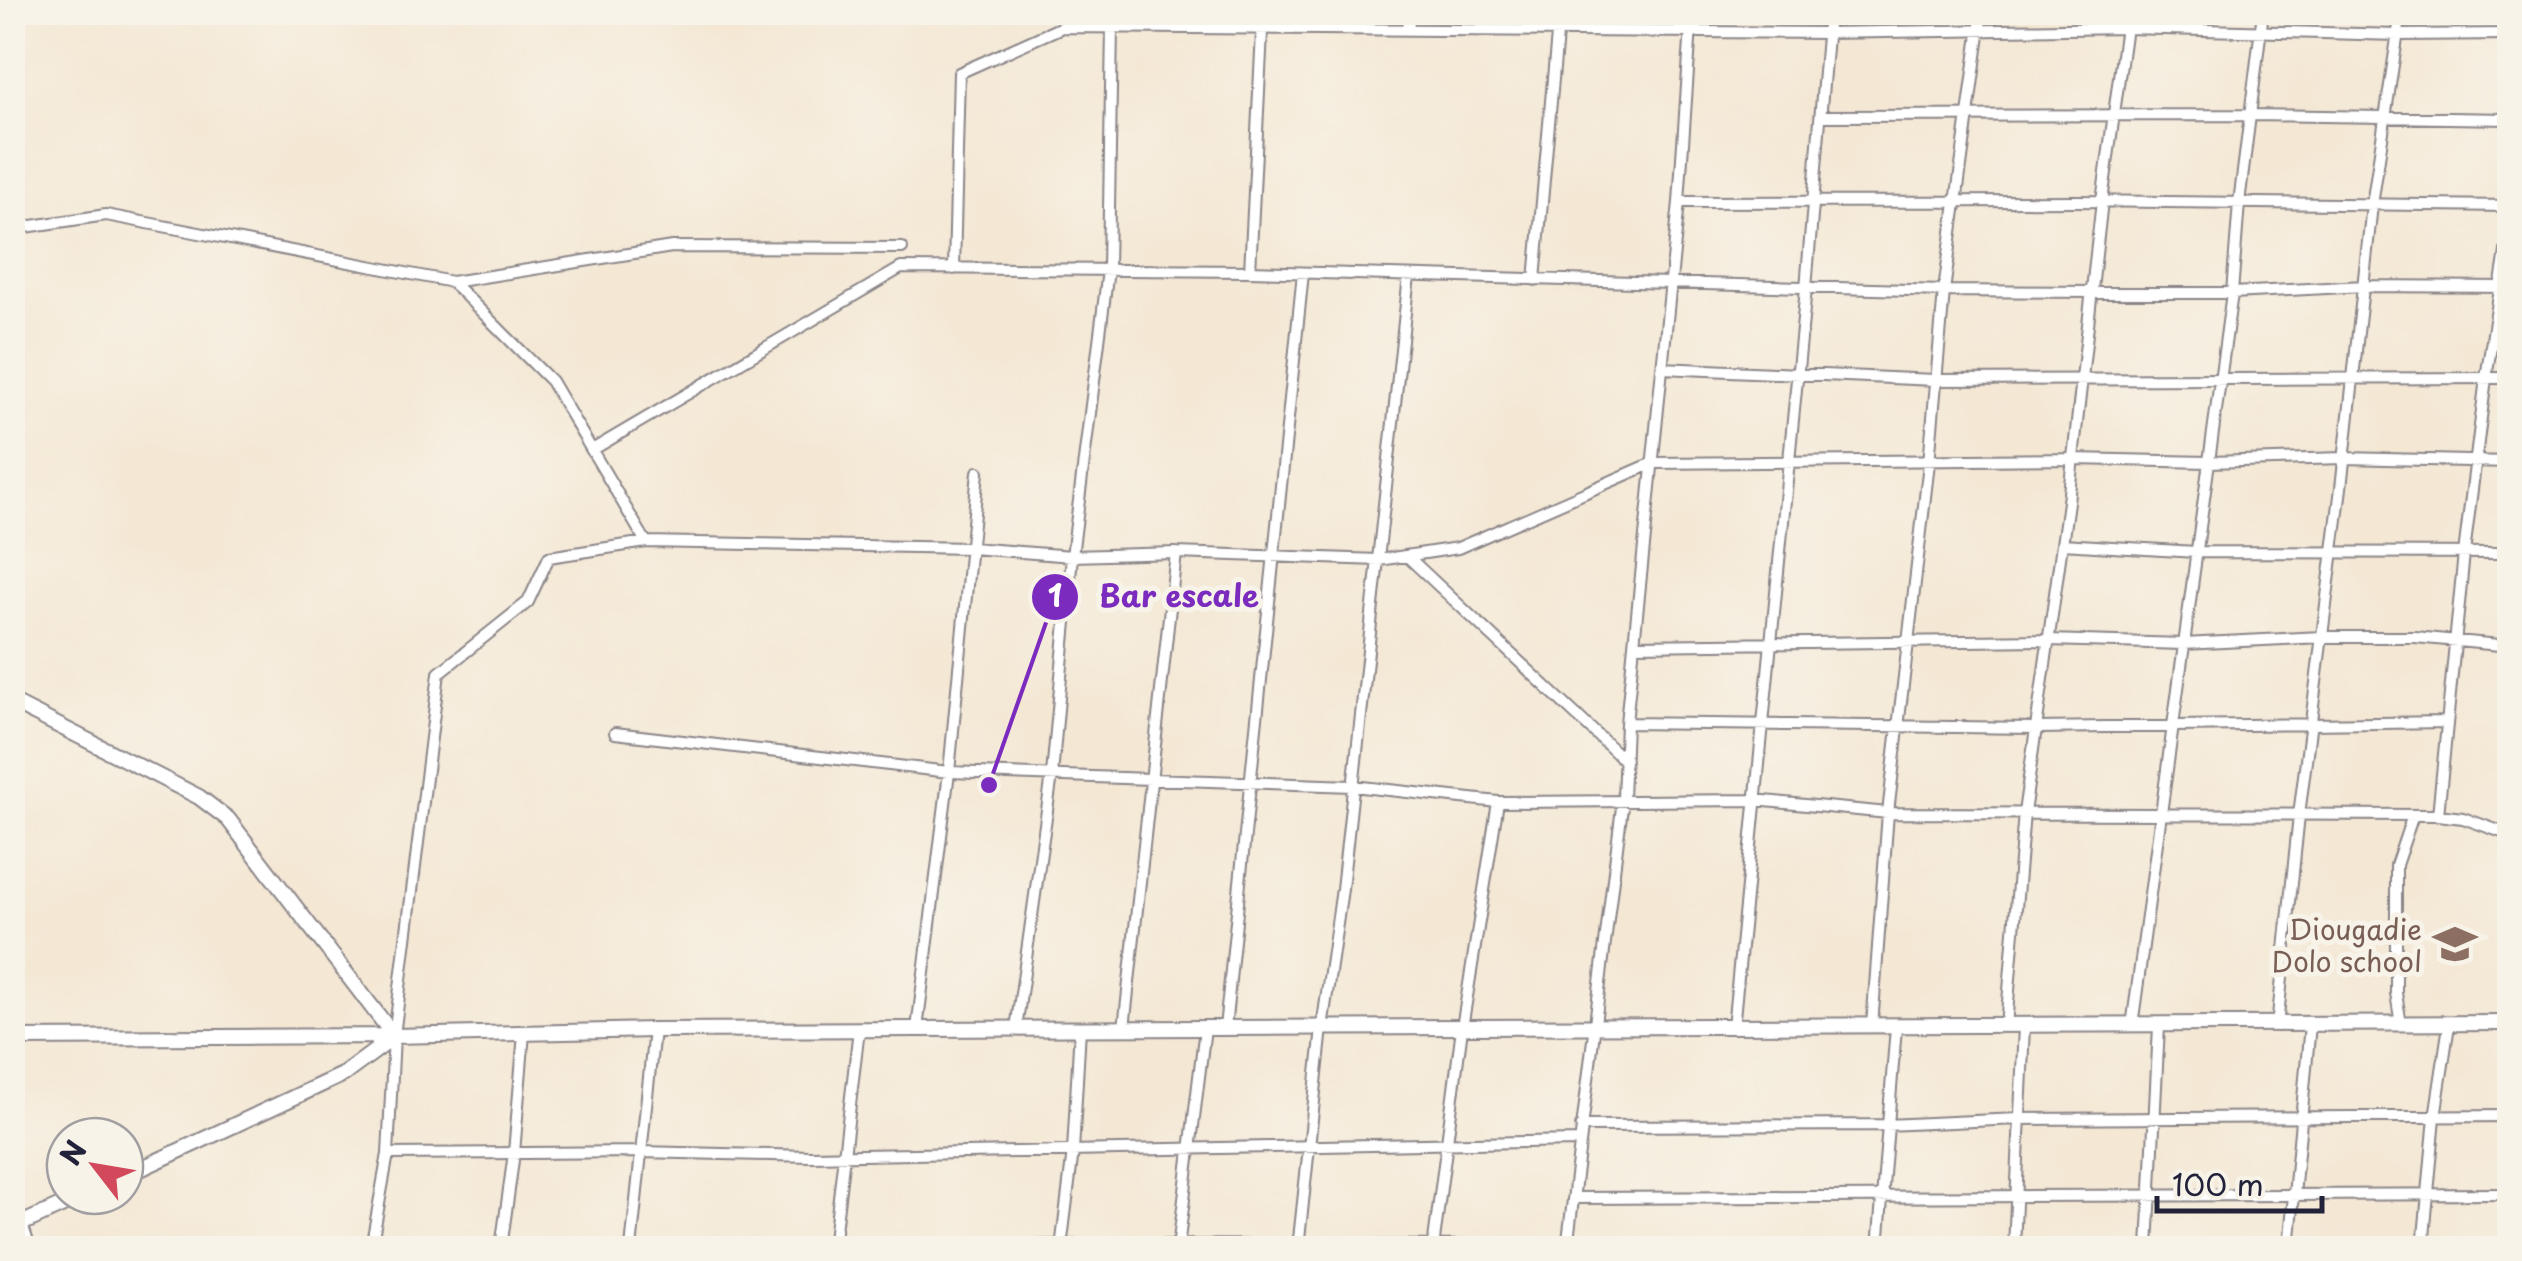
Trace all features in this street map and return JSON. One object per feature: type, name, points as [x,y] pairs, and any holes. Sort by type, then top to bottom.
[{"type":"street","points":[[1250,272],[1263,12]]},
{"type":"street","points":[[1408,30],[1410,12]]},
{"type":"street","points":[[1535,280],[1559,12]]},
{"type":"street","points":[[979,1248],[1567,1247],[1624,799],[1626,723],[1679,202],[1692,12]]},
{"type":"street","points":[[1733,1028],[1798,374],[1829,12]]},
{"type":"street","points":[[1872,1026],[1906,641],[1929,463],[1944,291],[1982,12]]},
{"type":"street","points":[[2006,1026],[2024,813],[2062,544],[2128,12]]},
{"type":"street","points":[[2132,1026],[2232,293],[2263,12]]},
{"type":"street","points":[[2277,1026],[2372,205],[2401,12]]},
{"type":"street","points":[[954,269],[959,74],[1062,27],[1827,32],[2126,28],[2510,34]]},
{"type":"street","points":[[1016,1028],[1052,776],[1072,556],[1108,270],[1112,27]]},
{"type":"street","points":[[1821,116],[2510,119]]},
{"type":"street","points":[[1679,202],[2102,201],[2510,206]]},
{"type":"street","points":[[12,229],[106,215],[452,282],[672,247],[902,248]]},
{"type":"street","points":[[2438,815],[2464,553],[2486,378],[2506,287],[2510,226]]},
{"type":"street","points":[[592,450],[901,268],[1302,273],[1944,291],[2232,293],[2364,286],[2506,287]]},
{"type":"street","points":[[1225,1028],[1302,273]]},
{"type":"street","points":[[1298,1247],[1409,276]]},
{"type":"street","points":[[452,282],[550,381],[646,542]]},
{"type":"street","points":[[1662,368],[1935,380],[2510,378]]},
{"type":"street","points":[[371,1248],[388,1154],[394,1036],[439,674],[528,602],[549,557],[646,542],[971,548],[1072,556],[1176,553],[1379,560],[1458,548],[1653,463],[2073,459],[2209,462],[2344,458],[2510,462]]},
{"type":"street","points":[[917,1029],[949,772],[978,472]]},
{"type":"street","points":[[2062,544],[2196,552],[2510,553]]},
{"type":"street","points":[[1124,1028],[1176,553]]},
{"type":"street","points":[[1407,556],[1625,761]]},
{"type":"street","points":[[1634,645],[2049,640],[2184,644],[2322,637],[2455,640],[2510,646]]},
{"type":"street","points":[[12,702],[199,797],[228,818],[394,1036]]},
{"type":"street","points":[[1626,723],[2037,728],[2447,722]]},
{"type":"street","points":[[616,734],[949,772],[1353,786],[1498,802],[1754,800],[1888,813],[2438,815],[2463,818],[2510,835]]},
{"type":"street","points":[[1434,1247],[1462,1028],[1498,802]]},
{"type":"street","points":[[2401,1025],[2396,993],[2396,865],[2413,815]]},
{"type":"street","points":[[12,1038],[654,1030],[2510,1023]]},
{"type":"street","points":[[2423,1248],[2435,1116],[2449,1025]]},
{"type":"street","points":[[2014,1248],[2024,1026]]},
{"type":"street","points":[[2148,1248],[2159,1026]]},
{"type":"street","points":[[2288,1248],[2310,1026]]},
{"type":"street","points":[[1878,1248],[1879,1198],[1896,1027]]},
{"type":"street","points":[[1061,1246],[1073,1151],[1080,1028]]},
{"type":"street","points":[[1178,1247],[1204,1028]]},
{"type":"street","points":[[630,1248],[654,1030]]},
{"type":"street","points":[[833,1248],[859,1030]]},
{"type":"street","points":[[501,1248],[524,1033]]},
{"type":"street","points":[[145,1167],[344,1074],[394,1036]]},
{"type":"street","points":[[1581,1126],[1886,1126],[2018,1119],[2510,1116]]},
{"type":"street","points":[[388,1154],[845,1155],[1578,1141]]},
{"type":"street","points":[[1574,1198],[2510,1194]]},
{"type":"street","points":[[30,1248],[17,1226],[45,1213]]},
{"type":"place","name":"Bar escale","points":[[989,785]]},
{"type":"place","name":"Diougadie Dolo school","points":[[2455,944]]}]
